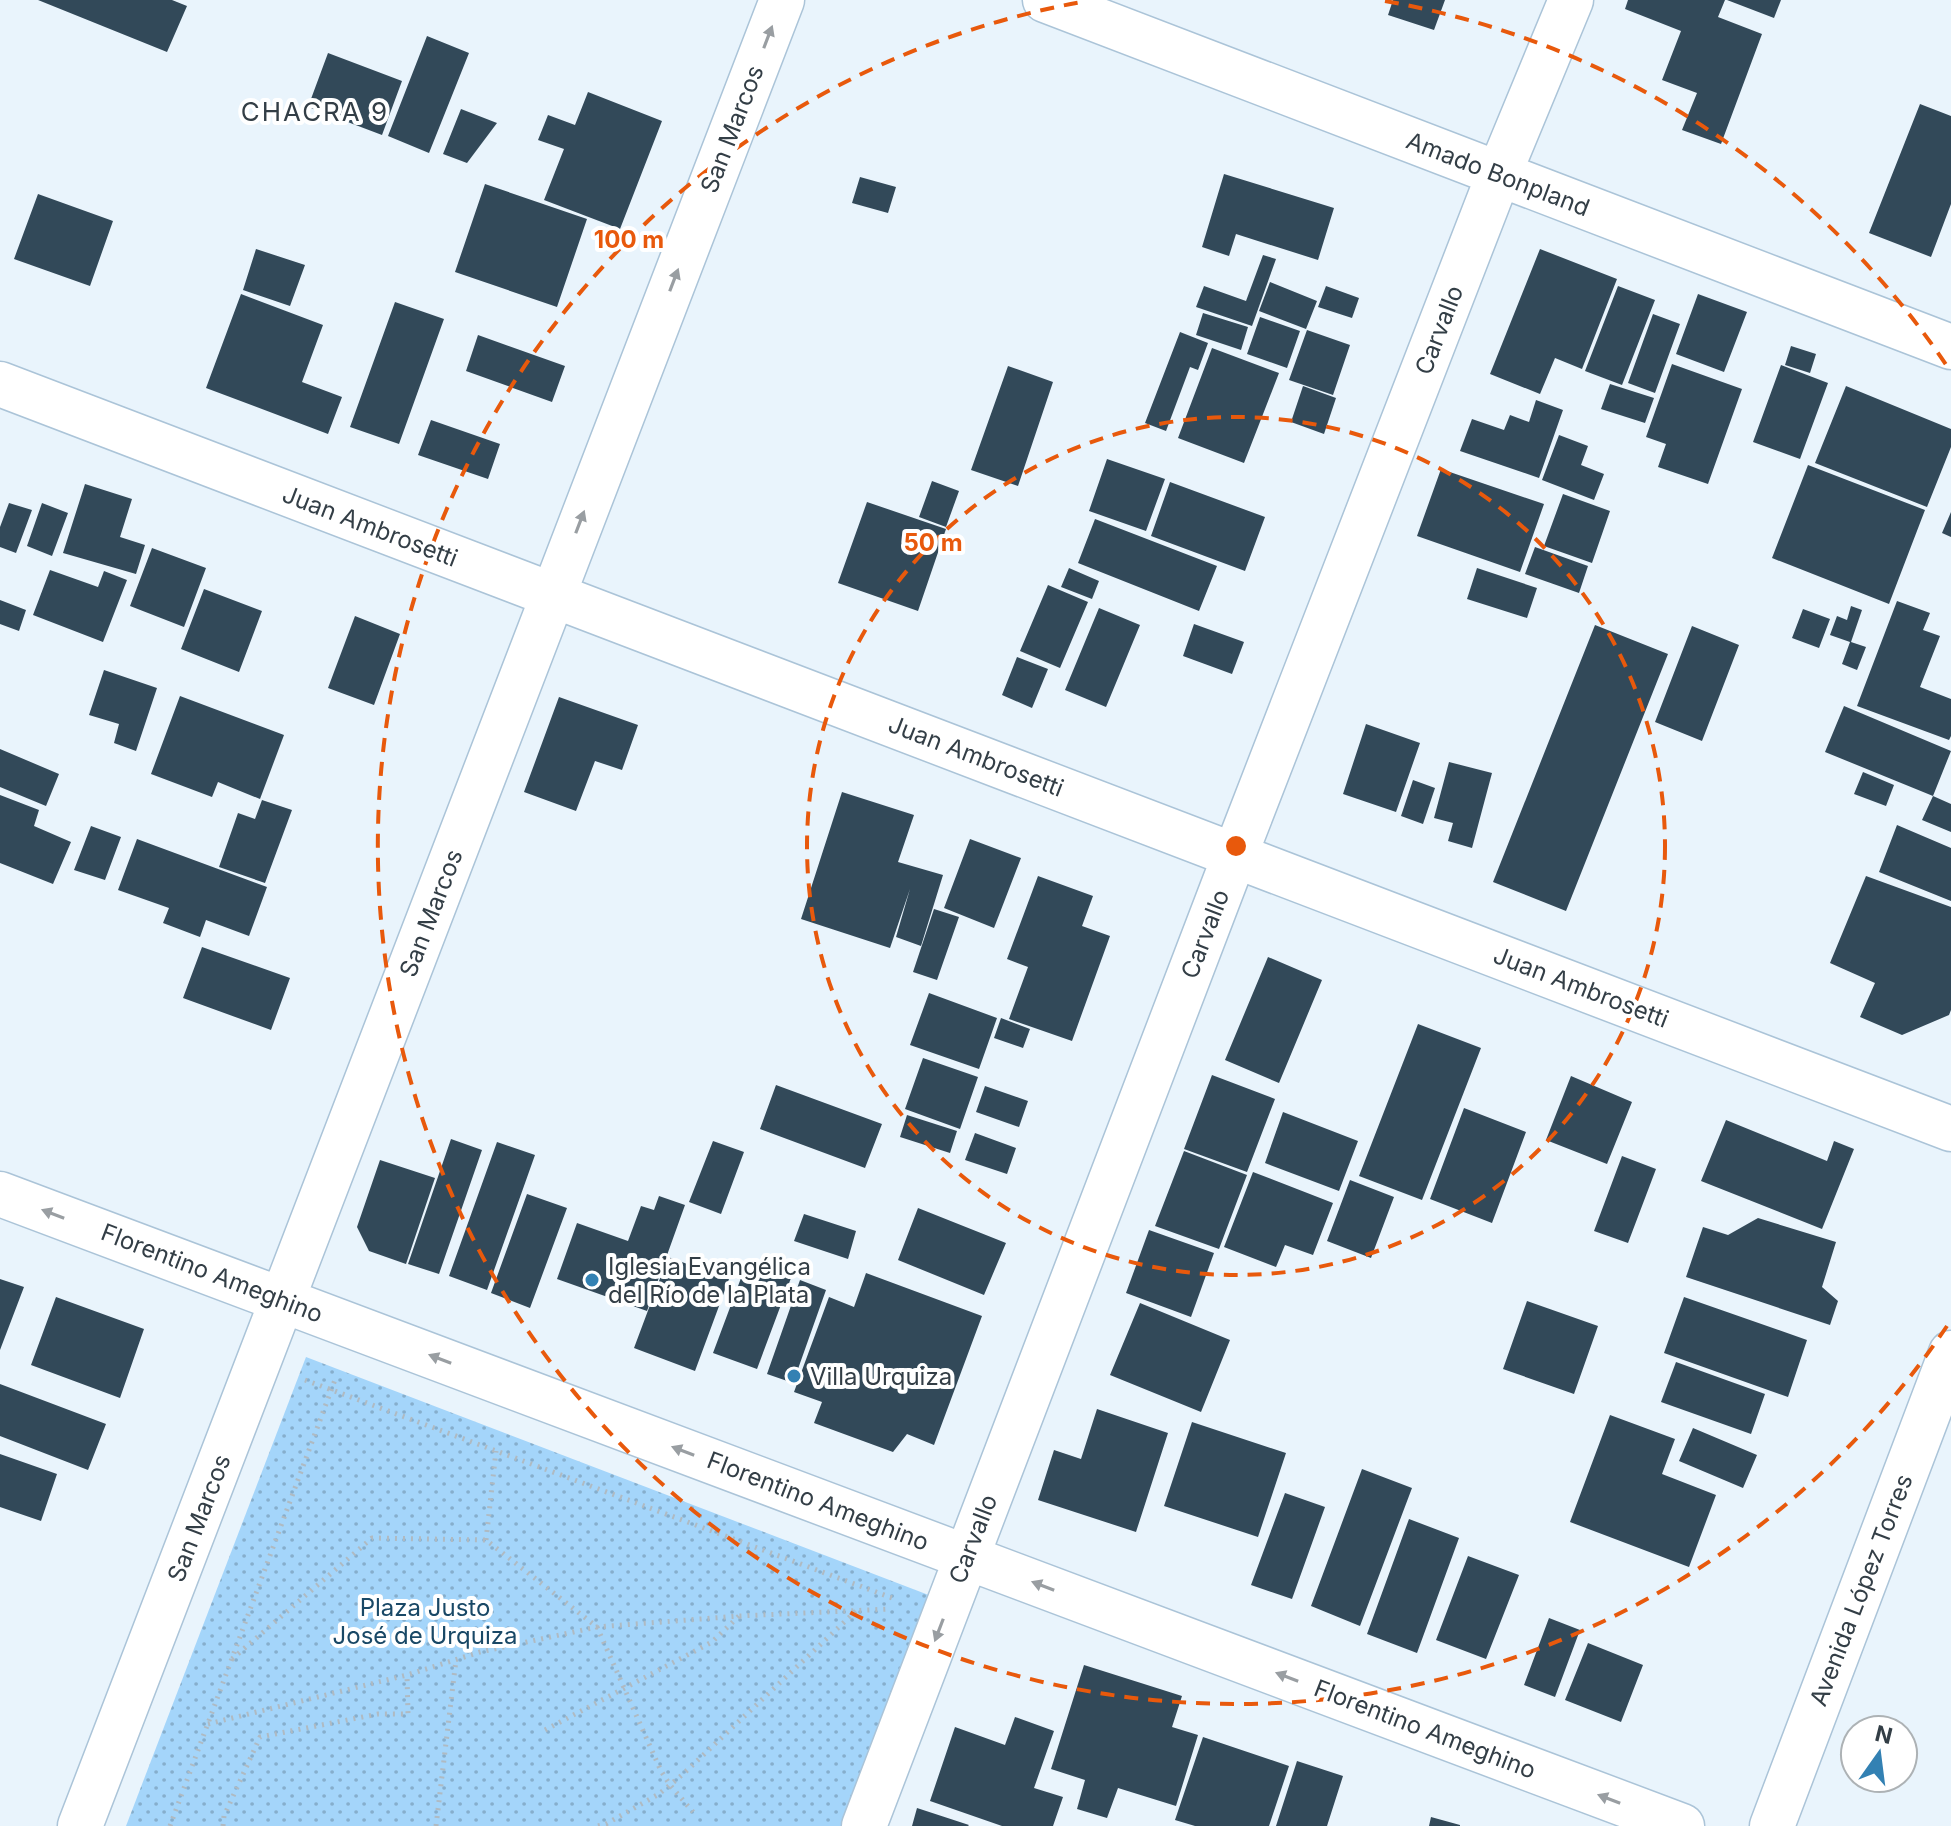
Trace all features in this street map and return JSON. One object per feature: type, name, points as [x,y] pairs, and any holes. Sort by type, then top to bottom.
[{"type":"street","name":"San Marcos","points":[[80,1826],[782,0]]},
{"type":"street","name":"Amado Bonpland","points":[[1045,0],[1951,347]]},
{"type":"street","name":"Carvallo","points":[[864,1826],[932,1612],[966,1557],[1499,174],[1571,0]]},
{"type":"street","name":"Juan Ambrosetti","points":[[0,384],[1951,1129]]},
{"type":"street","name":"Florentino Ameghino","points":[[0,1194],[1682,1826]]},
{"type":"street","name":"Avenida López Torres","points":[[1772,1826],[1951,1353]]},
{"type":"path","points":[[261,1358],[331,1390],[932,1612]]},
{"type":"path","points":[[170,1826],[339,1369]]},
{"type":"path","points":[[486,1540],[496,1451]]},
{"type":"path","points":[[232,1659],[372,1538],[486,1540],[597,1627],[661,1771],[693,1812]]},
{"type":"path","points":[[208,1724],[407,1675],[480,1652],[597,1627],[739,1616],[856,1611],[932,1612]]},
{"type":"path","points":[[598,1826],[670,1785],[856,1611]]},
{"type":"path","points":[[545,1730],[712,1642],[739,1616]]},
{"type":"path","points":[[436,1826],[456,1660]]},
{"type":"path","points":[[223,1826],[224,1816],[260,1737],[378,1714],[408,1714],[407,1675]]},
{"type":"green space","name":"Plaza Justo José de Urquiza","points":[[306,1357],[943,1602],[857,1826],[126,1826]]},
{"type":"building","points":[[38,0],[172,0],[187,6],[167,52]]},
{"type":"building","points":[[1393,0],[1445,0],[1434,30],[1388,15]]},
{"type":"building","points":[[1628,0],[1725,0],[1718,17],[1762,34],[1721,144],[1682,130],[1697,93],[1662,80],[1681,31],[1625,9]]},
{"type":"building","points":[[1727,0],[1781,0],[1774,18]]},
{"type":"building","points":[[427,36],[469,53],[429,153],[388,136]]},
{"type":"building","points":[[328,53],[402,81],[382,135],[308,107]]},
{"type":"building","points":[[588,92],[662,121],[620,229],[544,200],[564,149],[538,140],[548,115],[575,125]]},
{"type":"building","points":[[1920,104],[1951,116],[1951,204],[1931,257],[1869,233]]},
{"type":"building","points":[[461,109],[497,123],[467,163],[443,154]]},
{"type":"building","points":[[1224,174],[1334,208],[1318,260],[1236,234],[1229,256],[1202,247]]},
{"type":"building","points":[[860,177],[896,187],[888,213],[852,203]]},
{"type":"building","points":[[485,184],[587,219],[557,307],[455,272]]},
{"type":"building","points":[[38,194],[113,221],[90,286],[14,259]]},
{"type":"building","points":[[256,249],[305,265],[290,306],[243,290]]},
{"type":"building","points":[[1540,249],[1617,279],[1582,369],[1555,358],[1540,394],[1490,374]]},
{"type":"building","points":[[1263,255],[1276,259],[1252,326],[1196,307],[1204,286],[1246,301]]},
{"type":"building","points":[[1270,282],[1317,301],[1306,329],[1259,311]]},
{"type":"building","points":[[1326,286],[1359,298],[1352,318],[1318,307]]},
{"type":"building","points":[[1618,286],[1655,300],[1622,385],[1585,371]]},
{"type":"building","points":[[241,294],[323,325],[302,382],[342,397],[328,434],[206,388]]},
{"type":"building","points":[[1698,294],[1747,312],[1724,372],[1676,354]]},
{"type":"building","points":[[395,302],[444,319],[399,444],[350,427]]},
{"type":"building","points":[[1203,313],[1248,327],[1241,350],[1196,335]]},
{"type":"building","points":[[1653,314],[1680,324],[1655,393],[1628,383]]},
{"type":"building","points":[[1260,317],[1300,331],[1287,368],[1247,354]]},
{"type":"building","points":[[1307,330],[1350,345],[1333,395],[1289,380]]},
{"type":"building","points":[[1180,332],[1208,343],[1198,370],[1190,367],[1166,431],[1145,423]]},
{"type":"building","points":[[478,335],[565,366],[552,402],[466,371]]},
{"type":"building","points":[[1791,346],[1816,354],[1810,373],[1785,365]]},
{"type":"building","points":[[1212,348],[1279,373],[1244,463],[1178,438]]},
{"type":"building","points":[[1672,364],[1742,389],[1708,484],[1658,467],[1666,444],[1646,437]]},
{"type":"building","points":[[1781,365],[1828,383],[1800,459],[1753,442]]},
{"type":"building","points":[[1008,366],[1053,382],[1018,486],[971,470]]},
{"type":"building","points":[[1610,384],[1654,398],[1645,423],[1601,409]]},
{"type":"building","points":[[1303,386],[1336,398],[1324,434],[1291,422]]},
{"type":"building","points":[[1846,386],[1951,429],[1951,447],[1927,507],[1815,463]]},
{"type":"building","points":[[1536,400],[1563,410],[1539,478],[1460,451],[1472,419],[1504,430],[1510,415],[1529,422]]},
{"type":"building","points":[[431,420],[500,444],[488,479],[418,455]]},
{"type":"building","points":[[1559,435],[1588,446],[1581,465],[1604,474],[1594,500],[1542,480]]},
{"type":"building","points":[[1107,459],[1165,479],[1146,531],[1089,511]]},
{"type":"building","points":[[1808,465],[1925,510],[1889,604],[1772,558]]},
{"type":"building","points":[[1441,469],[1544,504],[1520,572],[1417,536]]},
{"type":"building","points":[[932,481],[959,491],[946,527],[919,517]]},
{"type":"building","points":[[1170,482],[1265,517],[1245,571],[1151,536]]},
{"type":"building","points":[[85,484],[132,499],[120,537],[145,545],[136,574],[63,553]]},
{"type":"building","points":[[1563,494],[1610,511],[1592,563],[1544,546]]},
{"type":"building","points":[[867,502],[946,529],[918,611],[838,583]]},
{"type":"building","points":[[9,503],[32,510],[16,553],[0,547],[0,527]]},
{"type":"building","points":[[42,503],[68,513],[52,556],[27,546]]},
{"type":"building","points":[[1951,512],[1951,537],[1942,533]]},
{"type":"building","points":[[1095,519],[1217,566],[1199,611],[1078,563]]},
{"type":"building","points":[[1535,547],[1588,566],[1579,593],[1525,574]]},
{"type":"building","points":[[152,548],[206,568],[184,627],[130,606]]},
{"type":"building","points":[[1069,568],[1099,581],[1092,599],[1061,587]]},
{"type":"building","points":[[1477,568],[1537,588],[1527,618],[1467,599]]},
{"type":"building","points":[[50,570],[98,587],[104,571],[127,580],[103,642],[33,615]]},
{"type":"building","points":[[1048,585],[1088,602],[1060,668],[1020,651]]},
{"type":"building","points":[[204,589],[262,611],[239,672],[181,649]]},
{"type":"building","points":[[0,600],[26,610],[19,631],[0,624]]},
{"type":"building","points":[[1897,601],[1930,613],[1923,630],[1940,636],[1920,687],[1951,699],[1949,740],[1857,706]]},
{"type":"building","points":[[1851,606],[1862,610],[1851,642],[1866,647],[1857,670],[1842,664],[1850,642],[1830,635],[1837,616],[1847,620]]},
{"type":"building","points":[[1099,608],[1140,625],[1106,707],[1065,690]]},
{"type":"building","points":[[1803,609],[1830,619],[1819,648],[1792,638]]},
{"type":"building","points":[[355,616],[400,634],[374,705],[328,688]]},
{"type":"building","points":[[1194,624],[1244,642],[1232,674],[1183,656]]},
{"type":"building","points":[[1595,625],[1668,654],[1566,911],[1493,882]]},
{"type":"building","points":[[1692,626],[1739,645],[1702,741],[1655,722]]},
{"type":"building","points":[[1017,657],[1048,669],[1032,708],[1002,695]]},
{"type":"building","points":[[104,670],[157,688],[136,751],[114,743],[119,724],[89,715]]},
{"type":"building","points":[[180,696],[284,735],[260,799],[218,782],[212,797],[151,774]]},
{"type":"building","points":[[559,697],[638,725],[622,770],[595,761],[576,811],[524,792]]},
{"type":"building","points":[[1844,706],[1951,751],[1933,796],[1825,752]]},
{"type":"building","points":[[1366,724],[1420,743],[1396,812],[1343,794]]},
{"type":"building","points":[[0,749],[59,774],[46,806],[0,787]]},
{"type":"building","points":[[1449,762],[1492,773],[1472,848],[1448,841],[1453,823],[1434,818]]},
{"type":"building","points":[[1863,772],[1894,785],[1886,806],[1854,794]]},
{"type":"building","points":[[1413,780],[1435,788],[1423,824],[1401,816]]},
{"type":"building","points":[[842,792],[914,815],[898,862],[943,875],[921,946],[896,937],[910,889],[890,948],[801,919]]},
{"type":"building","points":[[0,795],[39,810],[34,826],[71,842],[53,884],[0,863]]},
{"type":"building","points":[[1933,796],[1951,804],[1951,832],[1922,820]]},
{"type":"building","points":[[262,800],[292,810],[265,883],[219,867],[238,813],[255,819]]},
{"type":"building","points":[[1897,825],[1951,848],[1951,901],[1879,872]]},
{"type":"building","points":[[91,826],[121,837],[105,880],[74,870]]},
{"type":"building","points":[[137,839],[267,887],[249,936],[206,920],[200,937],[163,923],[169,908],[118,890]]},
{"type":"building","points":[[970,839],[1021,858],[994,928],[944,908]]},
{"type":"building","points":[[1038,876],[1093,896],[1082,926],[1110,936],[1072,1041],[1009,1019],[1028,967],[1007,959]]},
{"type":"building","points":[[1866,876],[1951,907],[1951,1010],[1949,1015],[1902,1035],[1860,1017],[1875,983],[1830,963]]},
{"type":"building","points":[[934,909],[959,917],[937,980],[913,972]]},
{"type":"building","points":[[202,947],[290,978],[271,1030],[183,998]]},
{"type":"building","points":[[1268,957],[1322,980],[1279,1083],[1225,1060]]},
{"type":"building","points":[[929,993],[997,1018],[979,1069],[910,1045]]},
{"type":"building","points":[[1001,1018],[1030,1029],[1023,1048],[994,1038]]},
{"type":"building","points":[[1418,1024],[1481,1048],[1422,1200],[1359,1176]]},
{"type":"building","points":[[923,1058],[978,1077],[960,1129],[905,1109]]},
{"type":"building","points":[[1212,1075],[1275,1099],[1247,1172],[1184,1149]]},
{"type":"building","points":[[1571,1076],[1632,1102],[1607,1164],[1546,1140]]},
{"type":"building","points":[[776,1085],[882,1124],[865,1168],[760,1129]]},
{"type":"building","points":[[985,1086],[1028,1101],[1019,1127],[976,1112]]},
{"type":"building","points":[[1464,1108],[1526,1132],[1492,1223],[1430,1199]]},
{"type":"building","points":[[1283,1112],[1358,1141],[1339,1191],[1265,1163]]},
{"type":"building","points":[[907,1115],[957,1131],[950,1153],[900,1137]]},
{"type":"building","points":[[1726,1120],[1827,1161],[1834,1141],[1854,1149],[1822,1229],[1701,1181]]},
{"type":"building","points":[[975,1133],[1016,1148],[1007,1174],[965,1160]]},
{"type":"building","points":[[451,1139],[482,1150],[439,1274],[408,1264]]},
{"type":"building","points":[[713,1141],[744,1152],[721,1214],[689,1202]]},
{"type":"building","points":[[497,1142],[535,1155],[487,1290],[449,1276]]},
{"type":"building","points":[[1184,1151],[1247,1175],[1219,1249],[1155,1226]]},
{"type":"building","points":[[1622,1156],[1656,1169],[1628,1243],[1594,1231]]},
{"type":"building","points":[[380,1160],[435,1178],[406,1264],[369,1251],[357,1227]]},
{"type":"building","points":[[1253,1172],[1333,1203],[1313,1255],[1285,1245],[1276,1267],[1224,1247]]},
{"type":"building","points":[[1350,1180],[1394,1197],[1371,1258],[1327,1241]]},
{"type":"building","points":[[527,1194],[567,1208],[530,1308],[491,1293]]},
{"type":"building","points":[[659,1196],[685,1205],[647,1311],[557,1279],[577,1223],[628,1241],[641,1206],[654,1210]]},
{"type":"building","points":[[918,1208],[1006,1243],[984,1295],[898,1260]]},
{"type":"building","points":[[804,1214],[856,1231],[848,1259],[794,1241]]},
{"type":"building","points":[[1758,1218],[1836,1242],[1822,1287],[1838,1301],[1830,1325],[1686,1277],[1703,1227],[1728,1235]]},
{"type":"building","points":[[1149,1230],[1214,1253],[1191,1317],[1126,1293]]},
{"type":"building","points":[[668,1257],[729,1279],[695,1371],[634,1348]]},
{"type":"building","points":[[747,1262],[791,1278],[757,1369],[713,1353]]},
{"type":"building","points":[[866,1273],[982,1316],[934,1445],[907,1434],[893,1452],[814,1423],[822,1402],[794,1392],[829,1297],[854,1307]]},
{"type":"building","points":[[0,1279],[24,1287],[0,1350]]},
{"type":"building","points":[[800,1280],[826,1290],[793,1383],[767,1374]]},
{"type":"building","points":[[56,1297],[144,1329],[120,1398],[31,1365]]},
{"type":"building","points":[[1684,1297],[1807,1340],[1788,1397],[1664,1353]]},
{"type":"building","points":[[1527,1301],[1598,1326],[1574,1394],[1503,1369]]},
{"type":"building","points":[[1140,1303],[1230,1340],[1201,1412],[1110,1375]]},
{"type":"building","points":[[1676,1362],[1765,1394],[1751,1434],[1661,1402]]},
{"type":"building","points":[[0,1384],[106,1424],[88,1470],[0,1436]]},
{"type":"building","points":[[1097,1409],[1168,1433],[1136,1532],[1038,1500],[1054,1450],[1081,1459]]},
{"type":"building","points":[[1610,1415],[1675,1439],[1662,1474],[1716,1495],[1689,1567],[1570,1522]]},
{"type":"building","points":[[1192,1422],[1286,1453],[1258,1537],[1164,1506]]},
{"type":"building","points":[[1693,1428],[1757,1455],[1743,1488],[1679,1461]]},
{"type":"building","points":[[0,1454],[57,1474],[41,1521],[0,1507]]},
{"type":"building","points":[[1362,1469],[1412,1488],[1360,1626],[1311,1606]]},
{"type":"building","points":[[1285,1493],[1325,1507],[1292,1599],[1251,1585]]},
{"type":"building","points":[[1409,1519],[1459,1538],[1417,1653],[1367,1634]]},
{"type":"building","points":[[1468,1556],[1519,1575],[1486,1659],[1436,1640]]},
{"type":"building","points":[[1549,1618],[1580,1630],[1555,1697],[1524,1685]]},
{"type":"building","points":[[1588,1643],[1643,1665],[1621,1722],[1565,1700]]},
{"type":"building","points":[[1084,1665],[1182,1696],[1172,1727],[1198,1735],[1176,1806],[1118,1788],[1107,1818],[1077,1809],[1085,1780],[1051,1769]]},
{"type":"building","points":[[1015,1717],[1054,1731],[1034,1788],[1063,1797],[1053,1826],[1002,1826],[930,1801],[955,1727],[1005,1745]]},
{"type":"building","points":[[1203,1737],[1289,1766],[1269,1826],[1195,1826],[1175,1820]]},
{"type":"building","points":[[1297,1761],[1343,1776],[1327,1826],[1276,1826]]},
{"type":"building","points":[[917,1808],[969,1825],[912,1826]]},
{"type":"building","points":[[1431,1817],[1460,1825],[1460,1826],[1429,1826]]},
{"type":"place","name":"Iglesia Evangélica del Río de la Plata","points":[[592,1280]]},
{"type":"place","name":"Villa Urquiza","points":[[794,1376]]},
{"type":"district","name":"CHACRA 9","points":[[315,111]]}]
